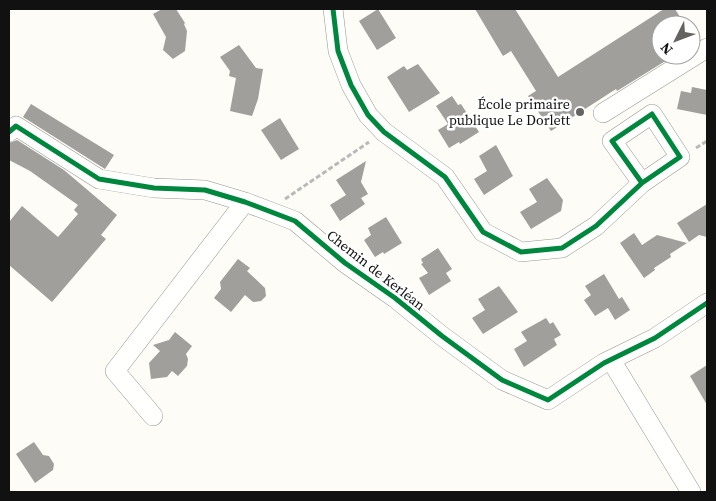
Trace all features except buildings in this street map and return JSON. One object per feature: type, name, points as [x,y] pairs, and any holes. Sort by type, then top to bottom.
[{"type":"street","points":[[333,9],[338,51],[351,84],[368,115],[384,132],[445,177],[483,232],[521,252],[562,248],[596,226],[642,184]]},
{"type":"street","points":[[603,113],[707,48]]},
{"type":"street","name":"Chemin de Kerléan","points":[[9,132],[16,126],[98,179],[154,188],[205,190],[245,202],[295,221],[345,263],[395,298],[442,336],[502,380],[548,400],[604,362],[655,338],[707,303]]},
{"type":"street","points":[[153,416],[115,371],[245,202]]},
{"type":"street","points":[[611,360],[691,492]]},
{"type":"path","points":[[268,211],[368,142]]},
{"type":"cycle path","points":[[333,9],[338,51],[351,85],[368,115],[384,132],[445,177],[483,232],[521,252],[562,248],[596,226],[642,183],[680,157],[652,114],[612,141],[642,183]]},
{"type":"cycle path","points":[[9,132],[16,126],[99,179],[154,188],[205,190],[245,202],[295,221],[345,263],[395,298],[442,336],[502,380],[548,400],[604,363],[655,338],[707,303]]},
{"type":"place","name":"École primaire publique Le Dorlett","points":[[580,112]]}]
